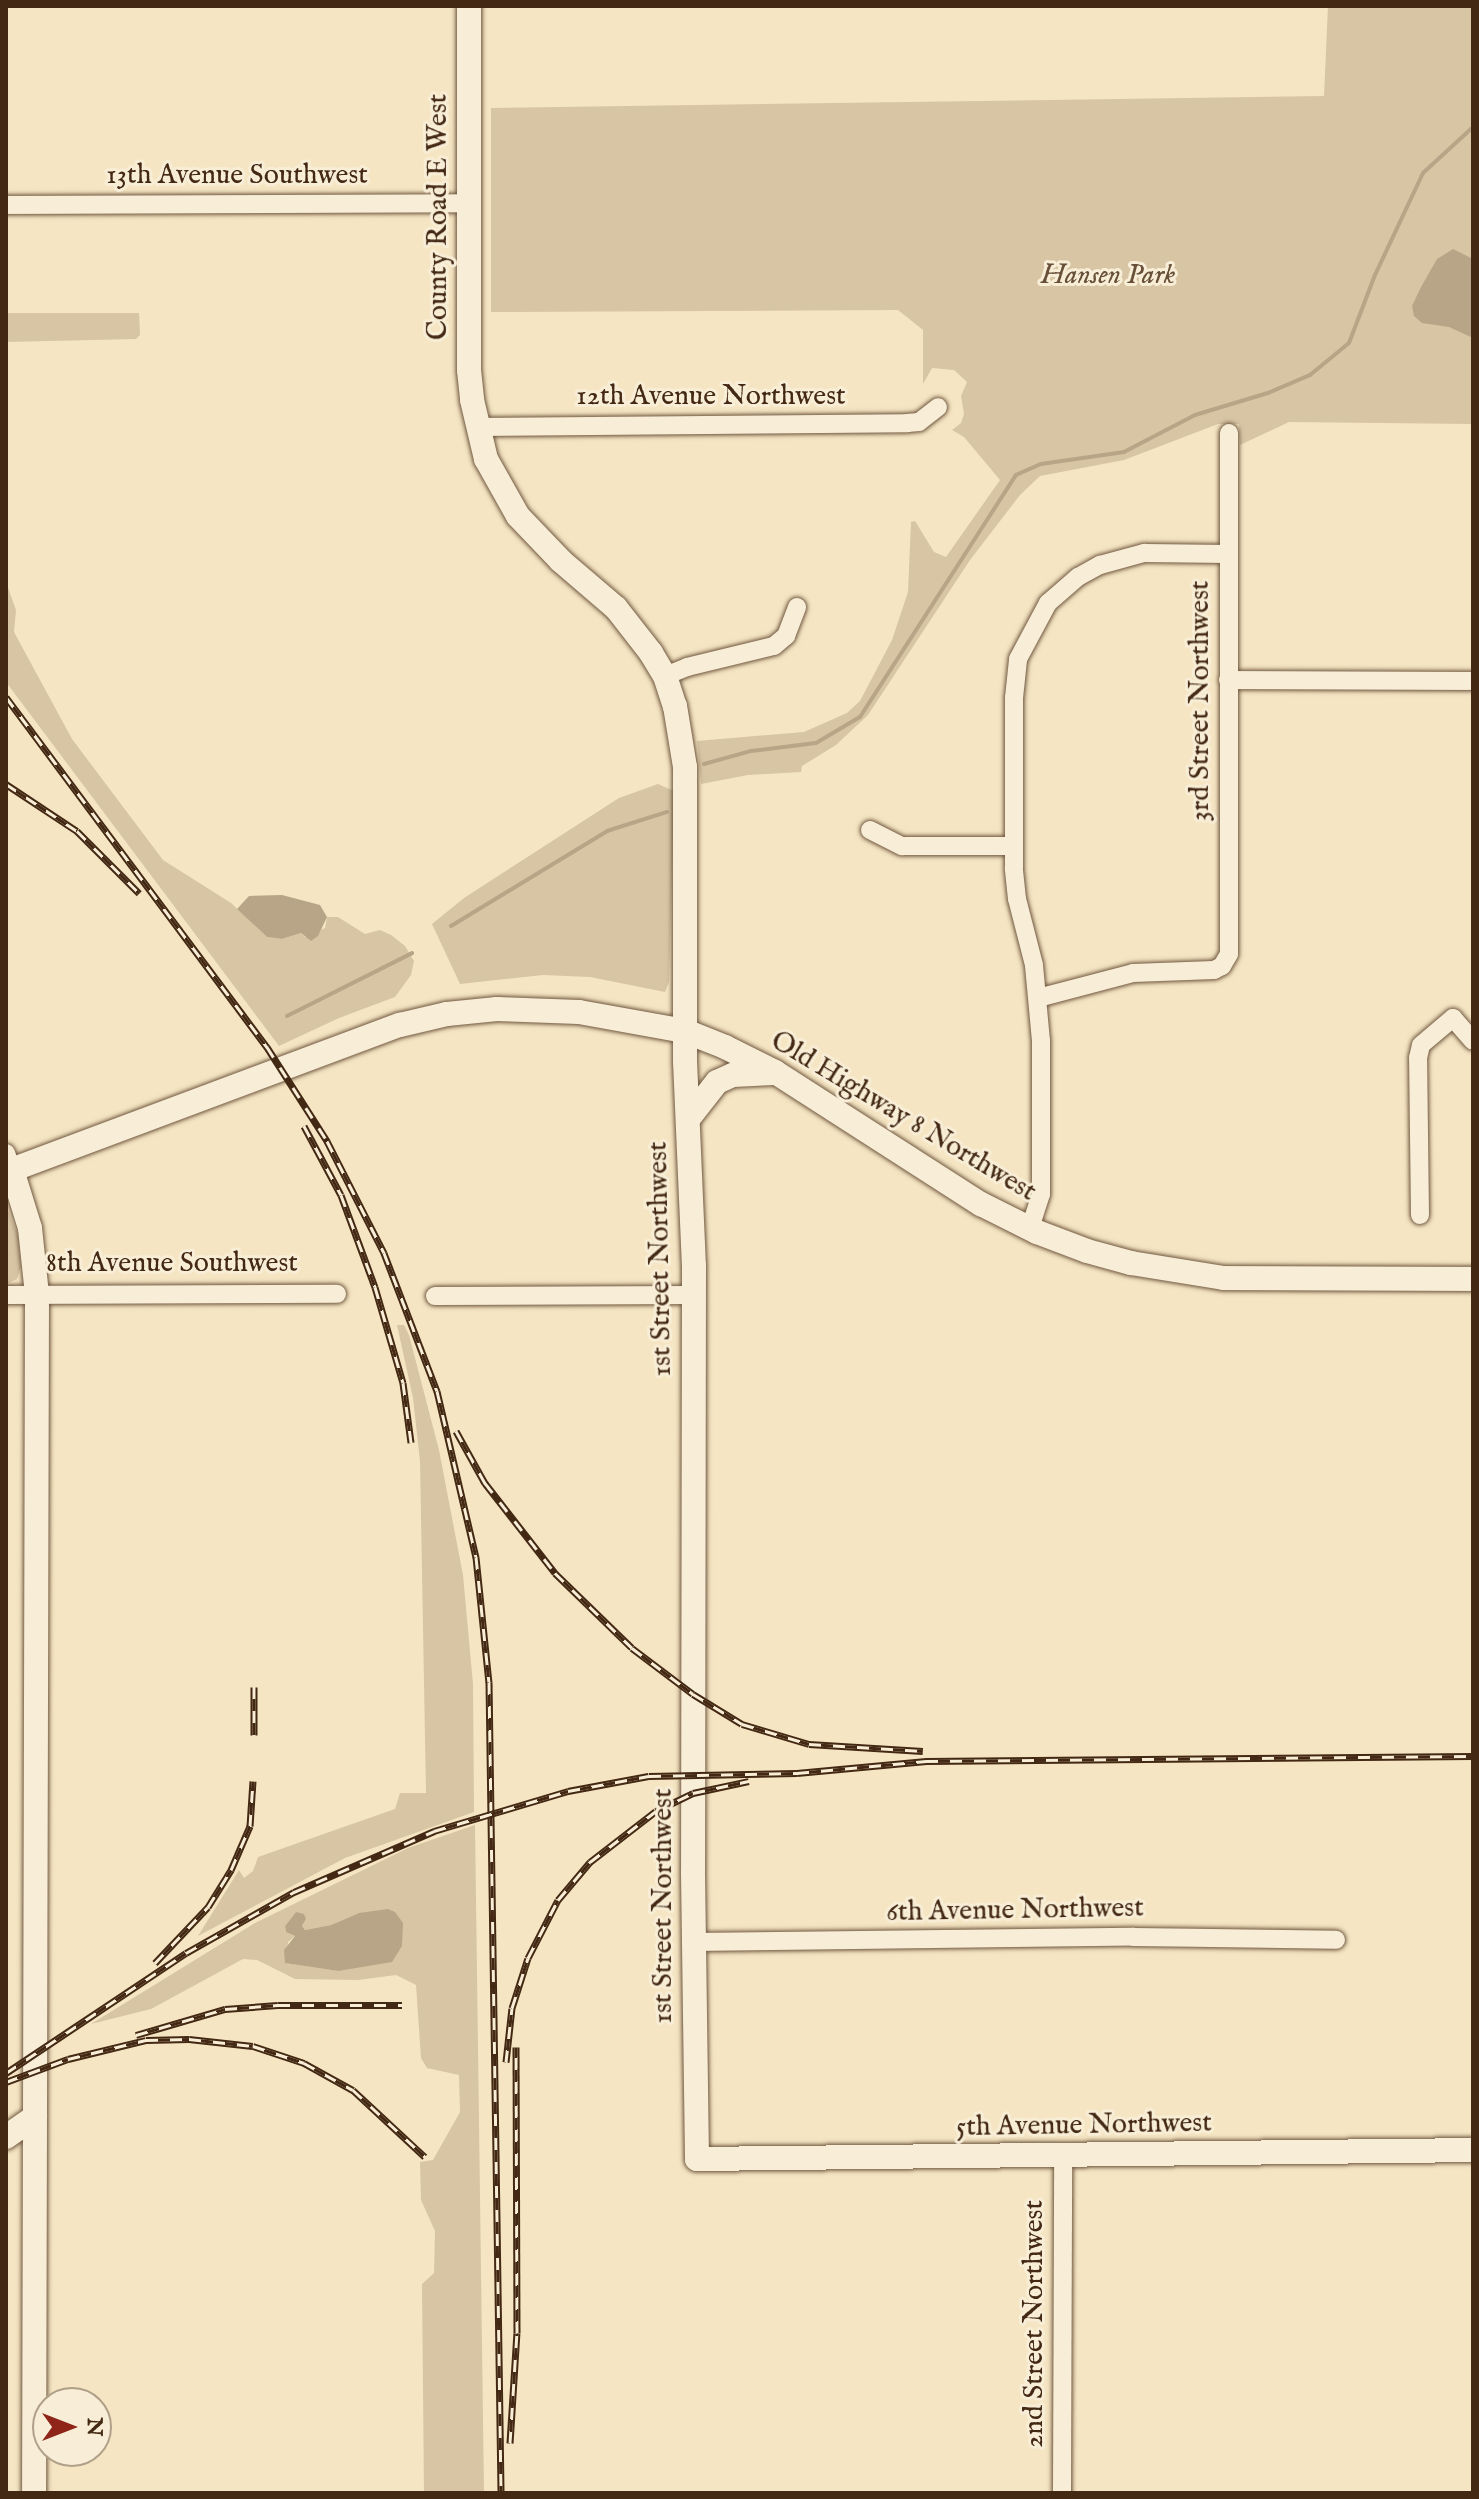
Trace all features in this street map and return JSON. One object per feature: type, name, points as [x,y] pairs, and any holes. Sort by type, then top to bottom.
[{"type":"street","name":"County Road E West","points":[[469,6],[469,370],[478,427]]},
{"type":"street","name":"13th Avenue Southwest","points":[[6,205],[469,203]]},
{"type":"street","name":"12th Avenue Northwest","points":[[478,427],[907,423],[919,422],[938,407]]},
{"type":"street","name":"1st Street Northwest","points":[[478,427],[486,459],[518,516],[561,561],[616,608],[665,676],[675,706],[685,767],[685,1031],[693,1295],[693,1942],[697,2159]]},
{"type":"street","name":"3rd Street Northwest","points":[[1038,998],[1133,973],[1160,969],[1209,971],[1222,966],[1230,947],[1229,433]]},
{"type":"street","points":[[1030,1228],[1041,1194],[1038,998],[1017,899],[1013,846],[1016,670],[1026,639],[1048,603],[1078,577],[1121,557],[1144,553],[1229,554]]},
{"type":"street","points":[[665,676],[687,667],[774,646],[786,636],[797,607]]},
{"type":"street","points":[[1228,680],[1473,681]]},
{"type":"street","points":[[870,830],[902,846],[1013,846]]},
{"type":"street","name":"Old Highway 8 Northwest","points":[[8,1165],[400,1025],[447,1014],[497,1009],[579,1012],[685,1031],[775,1072],[943,1181],[1030,1228],[1131,1263],[1211,1277],[1263,1281],[1473,1279]]},
{"type":"street","points":[[1420,1215],[1418,1058],[1421,1045],[1453,1018],[1473,1041]]},
{"type":"street","points":[[688,1119],[717,1082],[733,1075],[775,1072]]},
{"type":"street","points":[[8,1165],[30,1228],[37,1295],[34,2493]]},
{"type":"street","name":"8th Avenue Southwest","points":[[6,1295],[337,1294]]},
{"type":"street","points":[[435,1296],[693,1295]]},
{"type":"street","name":"6th Avenue Northwest","points":[[693,1942],[1133,1937],[1336,1940]]},
{"type":"street","points":[[6,2137],[35,2117]]},
{"type":"street","name":"5th Avenue Northwest","points":[[697,2159],[1473,2150]]},
{"type":"street","name":"2nd Street Northwest","points":[[1062,2493],[1063,2156]]},
{"type":"green space","name":"Hansen Park","points":[[1328,6],[1473,6],[1473,424],[1289,422],[1240,445],[1239,424],[1218,424],[1124,460],[1040,476],[1020,495],[970,560],[868,715],[836,745],[802,766],[801,772],[748,775],[701,784],[697,741],[804,732],[847,713],[860,701],[892,640],[908,592],[911,522],[915,521],[934,552],[946,557],[1000,480],[964,437],[952,430],[961,423],[964,414],[961,396],[967,382],[954,370],[932,368],[923,384],[923,330],[898,310],[491,312],[491,108],[1324,96]]},
{"type":"green space","points":[[6,313],[139,313],[140,335],[136,339],[6,342]]},
{"type":"green space","points":[[6,582],[16,610],[14,632],[72,739],[163,860],[231,903],[267,937],[282,939],[301,933],[305,937],[325,928],[327,917],[338,917],[365,934],[380,930],[391,935],[405,946],[414,961],[411,975],[395,997],[339,1018],[279,1046],[6,682]]},
{"type":"green space","points":[[658,784],[674,791],[669,982],[665,992],[590,977],[543,975],[460,984],[432,924],[464,898],[619,798]]},
{"type":"green space","points":[[6,1205],[18,1236],[21,1266],[17,1279],[6,1284]]},
{"type":"green space","points":[[397,1325],[404,1325],[409,1335],[439,1450],[463,1575],[473,1684],[474,1812],[345,1858],[198,1936],[239,1870],[244,1878],[253,1871],[258,1857],[395,1809],[400,1793],[426,1793],[420,1461],[413,1398]]},
{"type":"green space","points":[[475,1825],[484,2493],[424,2493],[422,2284],[434,2273],[435,2231],[421,2200],[420,2162],[433,2160],[460,2112],[459,2075],[427,2068],[421,2058],[416,1985],[396,1975],[358,1980],[295,1979],[257,1960],[243,1959],[151,2009],[91,2024],[255,1923],[408,1848]],"holes":[[[296,1912],[306,1919],[302,1926],[305,1930],[331,1925],[359,1913],[338,1971],[286,1963],[288,1942],[295,1936],[286,1932],[285,1926]]]},
{"type":"shaded area","points":[[1453,249],[1473,259],[1473,338],[1449,327],[1422,323],[1414,316],[1412,306],[1437,259]]},
{"type":"shaded area","points":[[282,895],[320,905],[327,917],[318,936],[311,941],[301,933],[282,939],[267,937],[237,909],[249,896]]},
{"type":"shaded area","points":[[388,1909],[395,1912],[403,1923],[402,1946],[392,1962],[338,1971],[285,1963],[284,1950],[295,1936],[286,1932],[285,1926],[296,1912],[304,1914],[306,1919],[302,1926],[305,1930],[331,1925],[359,1913]]},
{"type":"waterway","points":[[704,764],[751,751],[816,743],[860,717],[1016,475],[1041,464],[1124,452],[1195,415],[1268,393],[1310,375],[1349,343],[1375,275],[1423,173],[1473,127]]},
{"type":"waterway","points":[[451,926],[607,831],[667,812]]},
{"type":"waterway","points":[[287,1016],[412,953]]},
{"type":"railway","points":[[6,697],[267,1047],[327,1141],[384,1253],[437,1391],[476,1557],[489,1682],[501,2493]]},
{"type":"railway","points":[[6,784],[77,831],[139,893]]},
{"type":"railway","points":[[304,1126],[341,1195],[375,1287],[403,1383],[411,1442]]},
{"type":"railway","points":[[456,1431],[485,1483],[555,1573],[632,1648],[693,1694],[742,1724],[809,1744],[923,1751]]},
{"type":"railway","points":[[254,1687],[254,1735]]},
{"type":"railway","points":[[6,2073],[186,1953],[294,1892],[434,1831],[568,1791],[649,1776],[797,1773],[926,1761],[1473,1756]]},
{"type":"railway","points":[[155,1963],[208,1907],[231,1870],[250,1826],[253,1781]]},
{"type":"railway","points":[[506,2062],[512,2008],[528,1958],[558,1900],[590,1862],[656,1811],[693,1793],[749,1781]]},
{"type":"railway","points":[[136,2035],[225,2009],[278,2005],[402,2005]]},
{"type":"railway","points":[[6,2082],[68,2059],[146,2040],[189,2039],[253,2046],[304,2063],[353,2090],[425,2157]]},
{"type":"railway","points":[[510,2443],[517,2333],[516,2047]]}]
